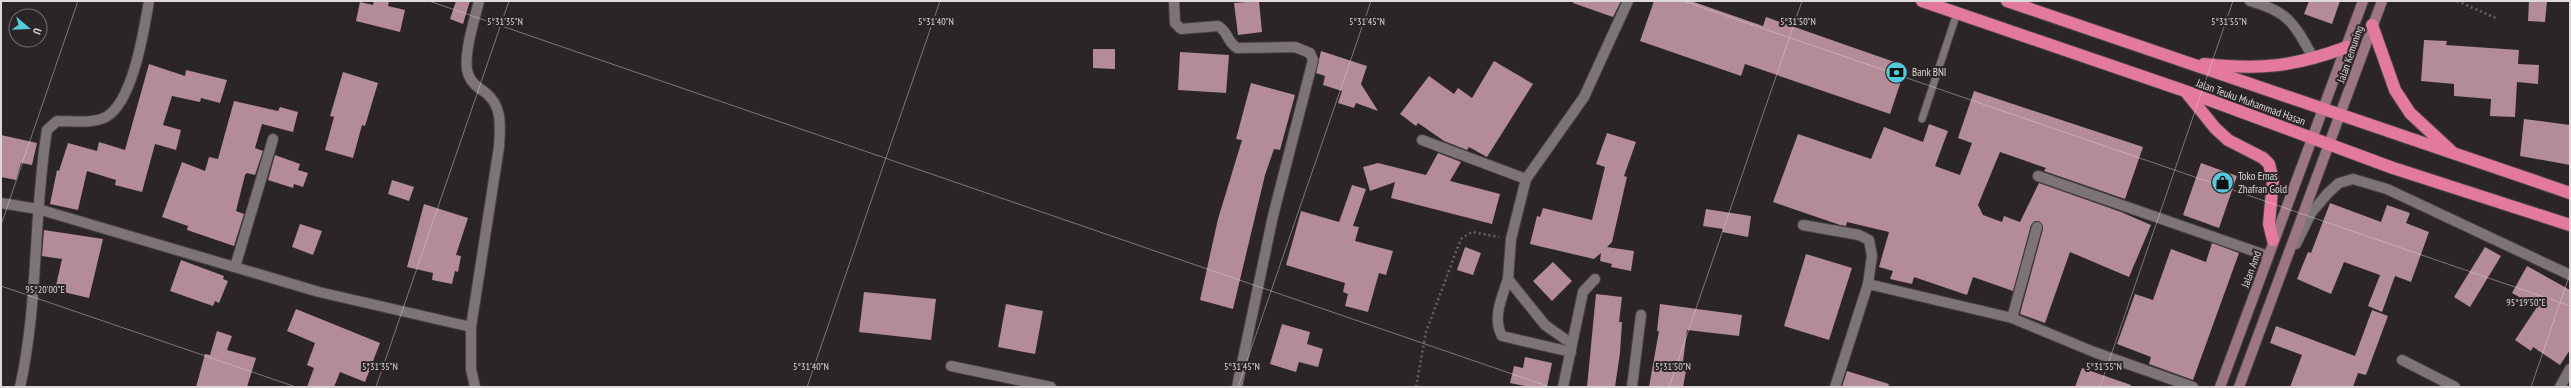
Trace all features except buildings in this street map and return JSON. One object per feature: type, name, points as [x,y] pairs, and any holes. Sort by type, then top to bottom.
[{"type":"highway","name":"Jalan Teuku Muhammad Hasan","points":[[1922,1],[2185,91],[2329,145],[2570,225]]},
{"type":"highway","name":"Jalan Teuku Muhammad Hasan","points":[[2007,1],[2179,61],[2323,108],[2341,116],[2457,156],[2570,193]]},
{"type":"highway","points":[[2372,25],[2394,90],[2410,113],[2457,156]]},
{"type":"highway","points":[[2179,61],[2238,67],[2266,67],[2314,59],[2347,47]]},
{"type":"highway","points":[[2185,91],[2215,128],[2228,140],[2263,158],[2269,164],[2273,180],[2269,224],[2273,240]]},
{"type":"street","points":[[20,387],[33,305],[38,209],[46,130],[57,121],[96,120],[114,111],[122,99],[142,46],[149,1]]},
{"type":"street","points":[[475,387],[471,369],[470,327],[499,140],[500,119],[496,105],[474,84],[468,75],[468,50],[479,1]]},
{"type":"street","points":[[1174,1],[1175,24],[1181,28],[1218,26],[1226,31],[1228,41],[1237,48],[1295,47],[1310,53],[1314,60],[1273,216],[1237,387]]},
{"type":"street","points":[[1572,348],[1502,336],[1497,327],[1498,310],[1508,278],[1511,239],[1526,179],[1584,97],[1628,1]]},
{"type":"street","points":[[2250,1],[2281,12],[2298,31],[2314,59]]},
{"type":"street","name":"Jalan Amd","points":[[2220,387],[2273,240],[2313,139],[2363,1]]},
{"type":"street","name":"Jalan Kemuning","points":[[2341,116],[2372,25],[2382,1]]},
{"type":"street","points":[[2239,387],[2322,163],[2341,116]]},
{"type":"street","points":[[234,267],[273,139]]},
{"type":"street","points":[[1422,140],[1526,179]]},
{"type":"street","points":[[2038,176],[2268,256]]},
{"type":"street","points":[[2280,277],[2311,213],[2339,183],[2353,179],[2370,182],[2570,275]]},
{"type":"street","points":[[1,203],[38,209],[319,292],[470,327]]},
{"type":"street","points":[[1802,225],[1859,235],[1869,240],[1872,256],[1868,284],[1835,387]]},
{"type":"street","points":[[2012,318],[2037,227]]},
{"type":"street","points":[[1508,278],[1545,325],[1572,348]]},
{"type":"street","points":[[1563,387],[1583,292],[1594,278]]},
{"type":"street","points":[[1868,284],[2012,318],[2094,352],[2193,387]]},
{"type":"street","points":[[1632,387],[1641,315]]},
{"type":"street","points":[[2402,360],[2455,387]]},
{"type":"street","points":[[951,366],[1052,387]]},
{"type":"street","points":[[2560,387],[2570,369]]},
{"type":"lane","points":[[1922,119],[1957,13]]},
{"type":"path","points":[[2457,1],[2496,18]]},
{"type":"path","points":[[1416,387],[1426,332],[1462,238],[1472,232],[1511,239]]},
{"type":"place","name":"Bank BNI","points":[[1896,72]]},
{"type":"place","name":"Toko Emas Zhafran Gold","points":[[2222,182]]}]
